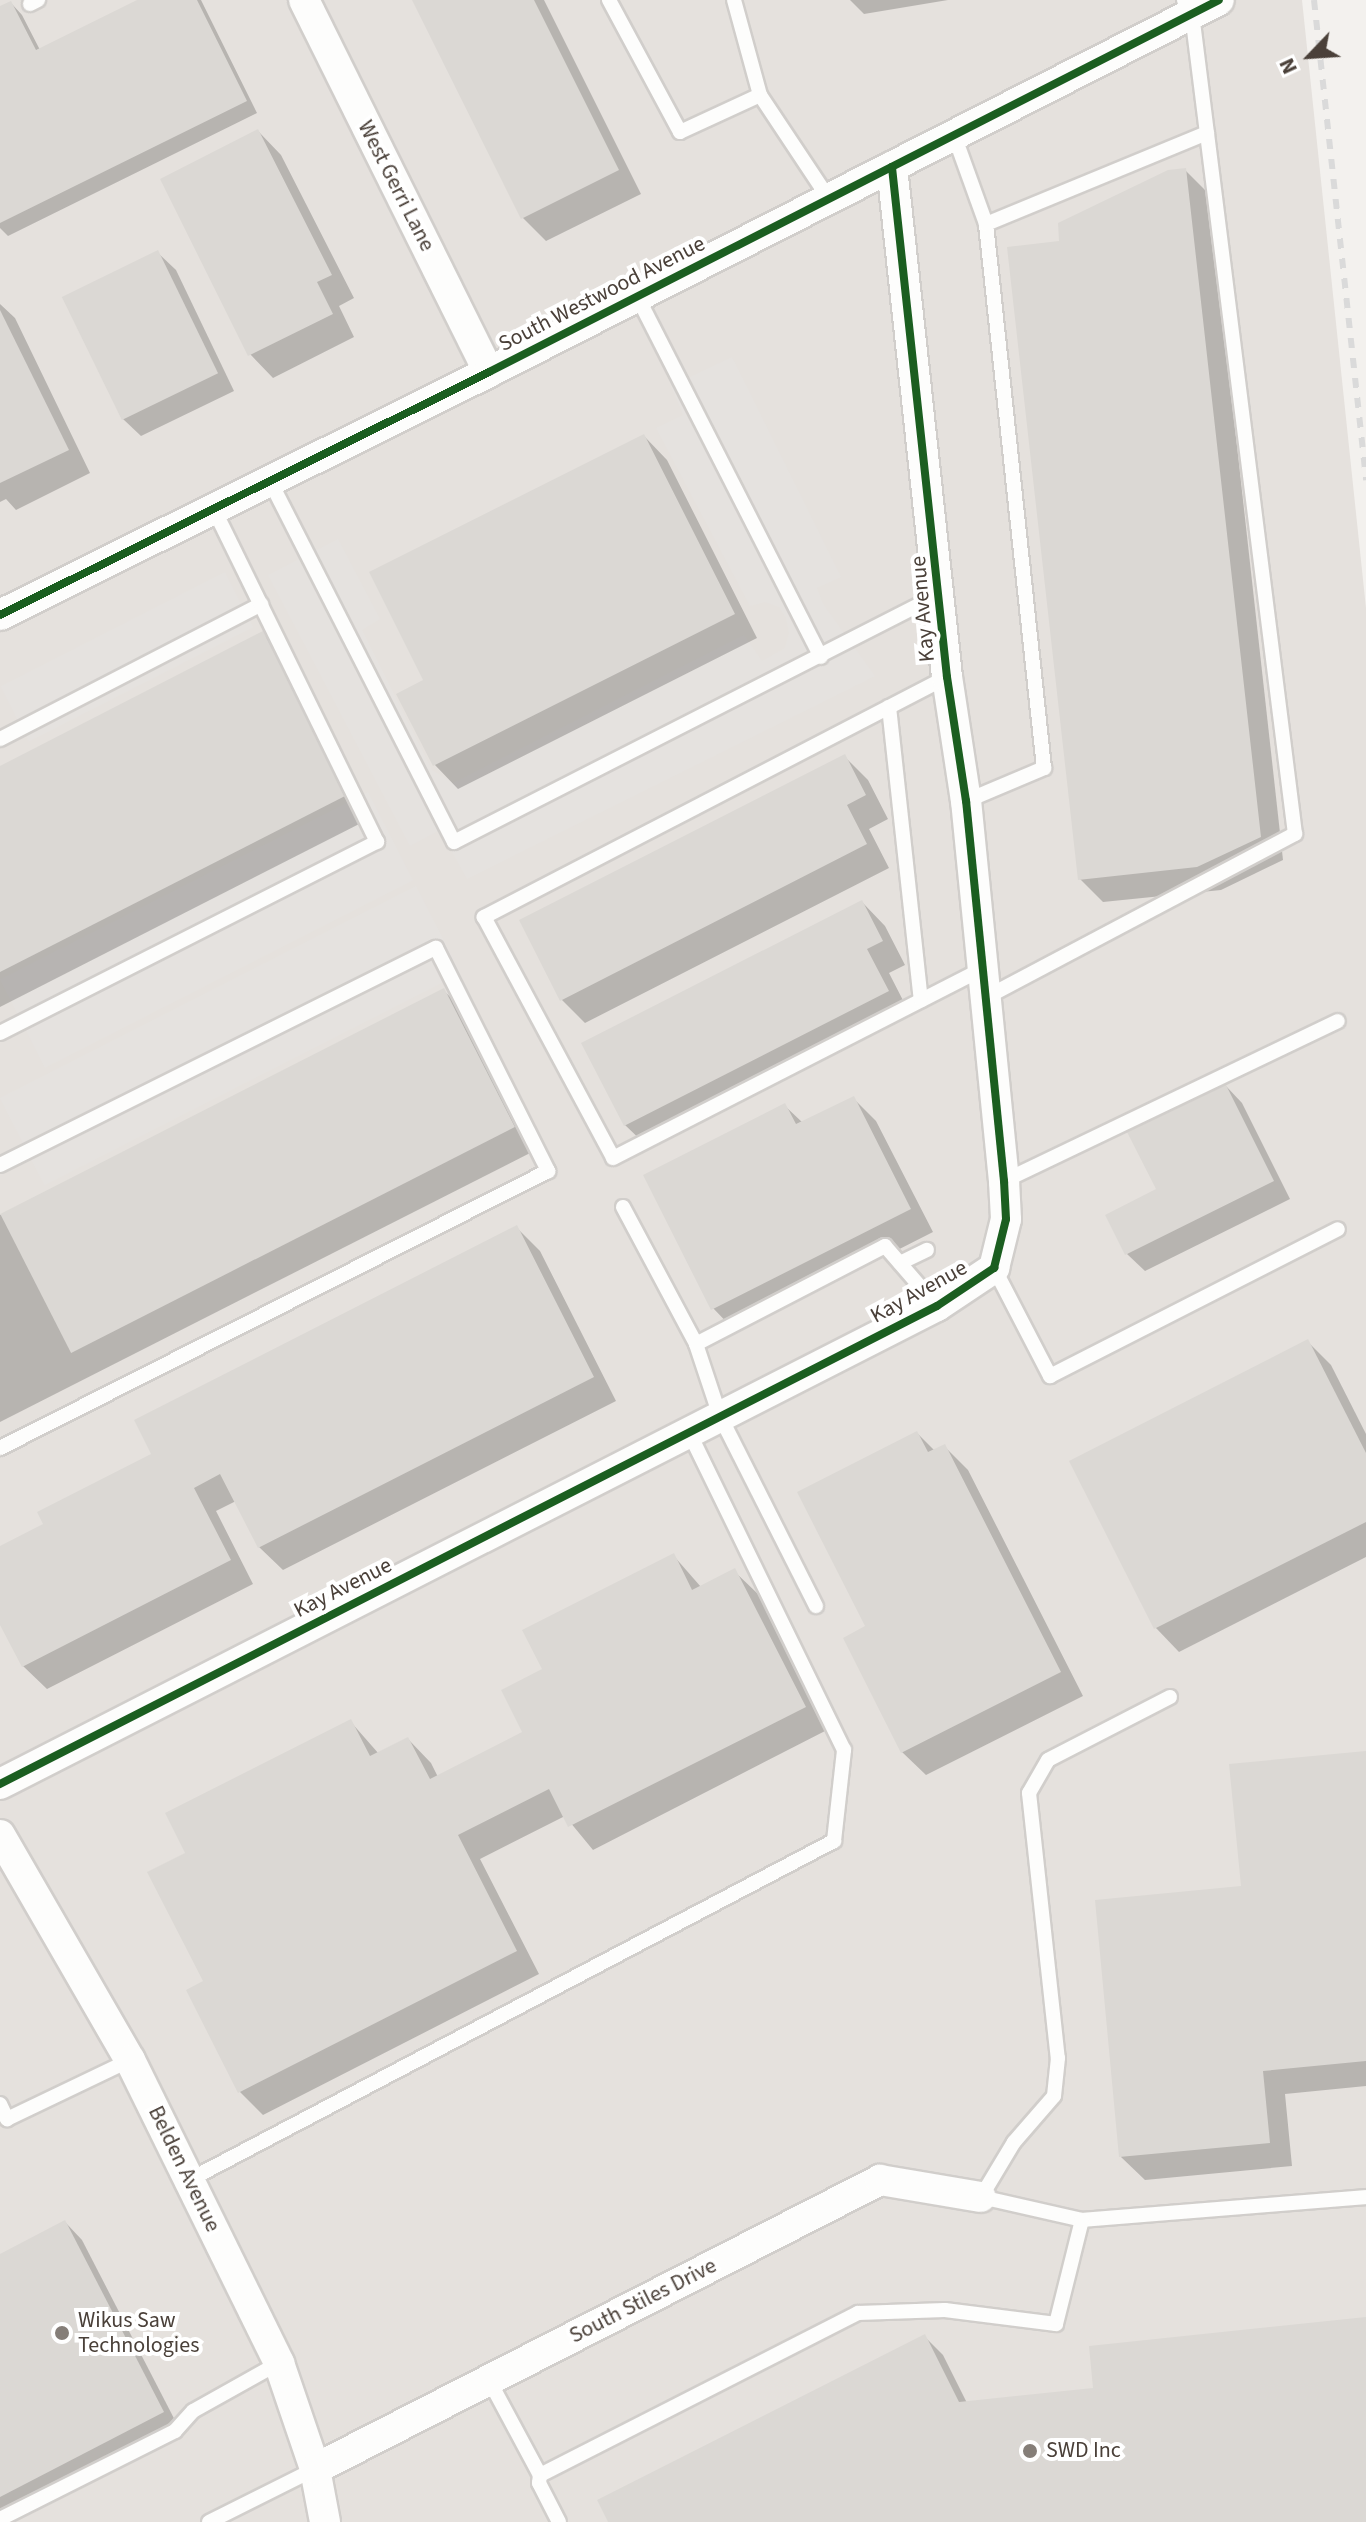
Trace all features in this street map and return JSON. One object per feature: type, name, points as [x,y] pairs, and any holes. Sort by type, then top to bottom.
[{"type":"street","name":"West Gerri Lane","points":[[304,0],[489,372]]},
{"type":"street","name":"South Westwood Avenue","points":[[4,607],[214,509],[489,372],[954,135],[1188,7],[1219,0]]},
{"type":"street","name":"Kay Avenue","points":[[0,1784],[937,1306],[961,1293],[994,1268],[1006,1219],[1004,1181],[966,801],[947,677],[941,593],[892,167]]},
{"type":"street","name":"Belden Avenue","points":[[0,1835],[130,2060],[279,2363],[315,2469],[325,2522]]},
{"type":"street","name":"South Stiles Drive","points":[[315,2469],[880,2180],[981,2197]]},
{"type":"lane","points":[[609,0],[680,132],[760,95]]},
{"type":"lane","points":[[734,0],[760,95],[829,199]]},
{"type":"lane","points":[[947,677],[484,917],[613,1158],[921,1000],[983,984],[1295,834],[1207,133],[1188,7]]},
{"type":"lane","points":[[986,224],[1207,133]]},
{"type":"lane","points":[[954,135],[986,224],[1044,768],[966,801]]},
{"type":"lane","points":[[637,296],[821,657]]},
{"type":"lane","points":[[270,481],[454,842],[941,593]]},
{"type":"lane","points":[[0,1033],[377,842],[214,509]]},
{"type":"lane","points":[[0,739],[261,604]]},
{"type":"lane","points":[[889,707],[921,1000]]},
{"type":"lane","points":[[0,1165],[436,948],[548,1171],[0,1448]]},
{"type":"lane","points":[[1004,1181],[1338,1021]]},
{"type":"lane","points":[[623,1207],[696,1344],[720,1416],[816,1606]]},
{"type":"lane","points":[[994,1268],[1050,1376],[1338,1229]]},
{"type":"lane","points":[[696,1344],[885,1246],[937,1306]]},
{"type":"lane","points":[[900,1263],[927,1250]]},
{"type":"lane","points":[[189,2180],[834,1841],[844,1750],[689,1432]]},
{"type":"lane","points":[[1170,1697],[1048,1760],[1029,1793],[1058,2058],[1054,2096],[1014,2142],[981,2197],[1082,2220],[1366,2197]]},
{"type":"lane","points":[[0,2104],[7,2119],[130,2060]]},
{"type":"lane","points":[[540,2475],[858,2313],[945,2310],[1056,2324],[1082,2220]]},
{"type":"lane","points":[[0,2519],[175,2431],[193,2411],[279,2363]]},
{"type":"lane","points":[[489,2380],[540,2475],[539,2483],[559,2522]]},
{"type":"lane","points":[[218,2520],[315,2469]]},
{"type":"shaded area","points":[[0,0],[1302,0],[1366,608],[1366,2522],[0,2522]]},
{"type":"shaded area","points":[[732,357],[841,577],[817,588],[823,604],[875,676],[467,879],[440,830],[410,846],[268,575],[338,539],[380,619],[362,630],[432,770],[453,783],[744,635],[762,661],[785,648],[789,633],[786,618],[779,607],[765,602],[750,606],[656,428],[683,415],[671,386]]},
{"type":"shaded area","points":[[225,572],[253,627],[29,742],[0,686]]},
{"type":"shaded area","points":[[368,792],[413,880],[45,1068],[0,979]]},
{"type":"shaded area","points":[[416,886],[460,973],[44,1185],[0,1098]]},
{"type":"building","points":[[137,0],[197,0],[247,101],[0,223],[0,6],[11,1],[36,50]]},
{"type":"building","points":[[412,0],[534,0],[619,170],[521,219]]},
{"type":"building","points":[[258,129],[332,275],[317,282],[333,314],[248,356],[160,179]]},
{"type":"building","points":[[1186,168],[1261,837],[1197,867],[1078,880],[1007,247],[1059,241],[1058,223],[1168,170]]},
{"type":"building","points":[[158,250],[218,373],[122,420],[62,297]]},
{"type":"building","points":[[0,310],[69,450],[0,483]]},
{"type":"building","points":[[644,434],[735,614],[433,766],[396,694],[423,680],[369,572]]},
{"type":"building","points":[[263,631],[347,795],[0,972],[0,766]]},
{"type":"building","points":[[845,754],[866,795],[847,805],[867,844],[560,1001],[519,920]]},
{"type":"building","points":[[862,900],[883,941],[867,949],[889,991],[624,1126],[581,1043]]},
{"type":"building","points":[[444,988],[515,1127],[71,1353],[0,1214]]},
{"type":"building","points":[[1225,1083],[1274,1181],[1125,1255],[1105,1215],[1156,1189],[1127,1132]]},
{"type":"building","points":[[854,1096],[911,1209],[711,1310],[643,1175],[785,1103],[796,1124]]},
{"type":"building","points":[[517,1225],[594,1377],[258,1548],[220,1474],[194,1488],[231,1560],[22,1667],[0,1625],[0,1546],[43,1524],[37,1512],[151,1454],[134,1420]]},
{"type":"building","points":[[1308,1339],[1366,1453],[1366,1522],[1154,1629],[1069,1461]]},
{"type":"building","points":[[917,1431],[928,1452],[945,1444],[1061,1672],[901,1753],[843,1638],[865,1626],[797,1492]]},
{"type":"building","points":[[674,1553],[692,1590],[735,1568],[806,1707],[568,1827],[549,1789],[458,1835],[517,1951],[238,2093],[186,1990],[203,1981],[147,1872],[185,1853],[165,1813],[351,1719],[370,1756],[408,1737],[430,1779],[522,1732],[501,1690],[542,1669],[522,1630]]},
{"type":"building","points":[[1366,1751],[1366,2061],[1263,2071],[1270,2143],[1119,2157],[1095,1900],[1241,1886],[1229,1764]]},
{"type":"building","name":"Wikus Saw Technologies","points":[[65,2220],[164,2412],[0,2497],[0,2254]]},
{"type":"building","name":"SWD Inc","points":[[1366,2317],[1366,2522],[608,2522],[597,2500],[925,2334],[959,2402],[1093,2388],[1089,2346]]},
{"type":"railway","points":[[1314,0],[1366,480]]},
{"type":"cycle path","points":[[0,615],[489,372],[1219,0]]},
{"type":"cycle path","points":[[0,1784],[937,1306],[994,1268],[1006,1219],[1004,1181],[966,801],[947,677],[892,167]]},
{"type":"place","name":"Wikus Saw Technologies","points":[[62,2333]]},
{"type":"place","name":"SWD Inc","points":[[1030,2451]]}]
